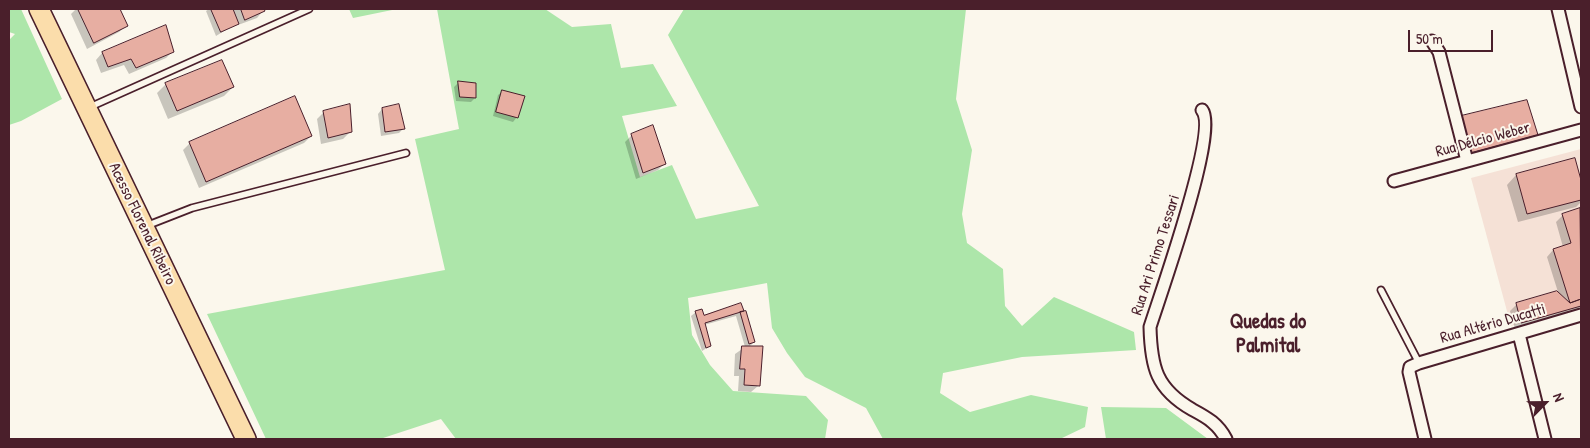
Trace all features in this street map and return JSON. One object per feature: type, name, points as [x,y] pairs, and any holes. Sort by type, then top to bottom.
[{"type":"highway","name":"Acesso Florenal Ribeiro","points":[[39,9],[246,439]]},
{"type":"street","points":[[1558,9],[1581,107]]},
{"type":"street","points":[[1432,41],[1439,52],[1467,161]]},
{"type":"street","name":"Rua Ari Primo Tessari","points":[[1202,110],[1206,122],[1192,193],[1150,327],[1150,349],[1155,370],[1165,390],[1182,404],[1214,422],[1226,439]]},
{"type":"street","name":"Rua Délcio Weber","points":[[1394,181],[1581,130]]},
{"type":"street","name":"Rua Altério Ducatti","points":[[1416,363],[1581,315]]},
{"type":"street","points":[[1519,334],[1545,439]]},
{"type":"street","points":[[1416,363],[1409,372],[1425,439]]},
{"type":"lane","points":[[87,109],[309,9]]},
{"type":"lane","points":[[144,227],[192,208],[406,153]]},
{"type":"lane","points":[[1381,290],[1416,363]]},
{"type":"shaded area","points":[[1581,149],[1581,307],[1511,326],[1471,178]]},
{"type":"green space","points":[[9,9],[21,9],[62,99],[21,121],[9,125],[9,40],[15,34],[9,32]]},
{"type":"green space","points":[[349,9],[397,9],[353,18]]},
{"type":"green space","points":[[437,9],[545,9],[572,27],[611,24],[621,68],[653,64],[677,106],[622,116],[640,177],[672,165],[696,219],[759,206],[668,35],[684,9],[966,9],[956,99],[972,150],[962,214],[967,243],[1003,269],[1005,306],[1022,326],[1054,297],[1134,332],[1136,350],[1022,357],[943,373],[940,393],[970,412],[1031,395],[1088,407],[1085,427],[1060,439],[883,439],[866,408],[805,377],[787,353],[772,328],[767,283],[688,298],[692,335],[710,365],[733,391],[806,396],[828,420],[825,439],[456,439],[441,419],[380,439],[266,439],[207,314],[445,270],[415,139],[459,129]]},
{"type":"green space","points":[[1101,407],[1166,408],[1208,439],[1106,439]]},
{"type":"building","points":[[78,9],[120,9],[128,26],[94,43]]},
{"type":"building","points":[[211,9],[233,9],[239,24],[221,32]]},
{"type":"building","points":[[241,9],[264,9],[265,11],[245,20]]},
{"type":"building","points":[[166,25],[174,52],[136,68],[131,59],[108,67],[102,52]]},
{"type":"building","points":[[222,60],[234,87],[177,111],[165,83]]},
{"type":"building","points":[[458,81],[476,83],[476,98],[460,97]]},
{"type":"building","points":[[502,90],[525,96],[518,118],[496,112]]},
{"type":"building","points":[[295,96],[312,136],[206,182],[189,142]]},
{"type":"building","points":[[1527,100],[1538,135],[1471,153],[1461,116]]},
{"type":"building","points":[[350,104],[352,132],[328,138],[323,111]]},
{"type":"building","points":[[399,104],[405,129],[385,132],[382,108]]},
{"type":"building","points":[[653,125],[666,164],[643,173],[631,134]]},
{"type":"building","points":[[1575,158],[1581,180],[1581,200],[1527,214],[1516,174]]},
{"type":"building","points":[[1580,208],[1581,299],[1570,303],[1553,249],[1571,243],[1562,214]]},
{"type":"building","points":[[1557,291],[1570,303],[1581,299],[1581,306],[1521,323],[1516,303]]},
{"type":"building","points":[[741,303],[744,311],[705,323],[711,346],[706,348],[695,311],[702,309],[704,315]]},
{"type":"building","points":[[746,311],[755,342],[749,344],[740,312]]},
{"type":"building","points":[[742,346],[763,346],[760,386],[744,385],[745,369],[740,369]]},
{"type":"district","name":"Quedas do Palmital","points":[[1268,334]]}]
